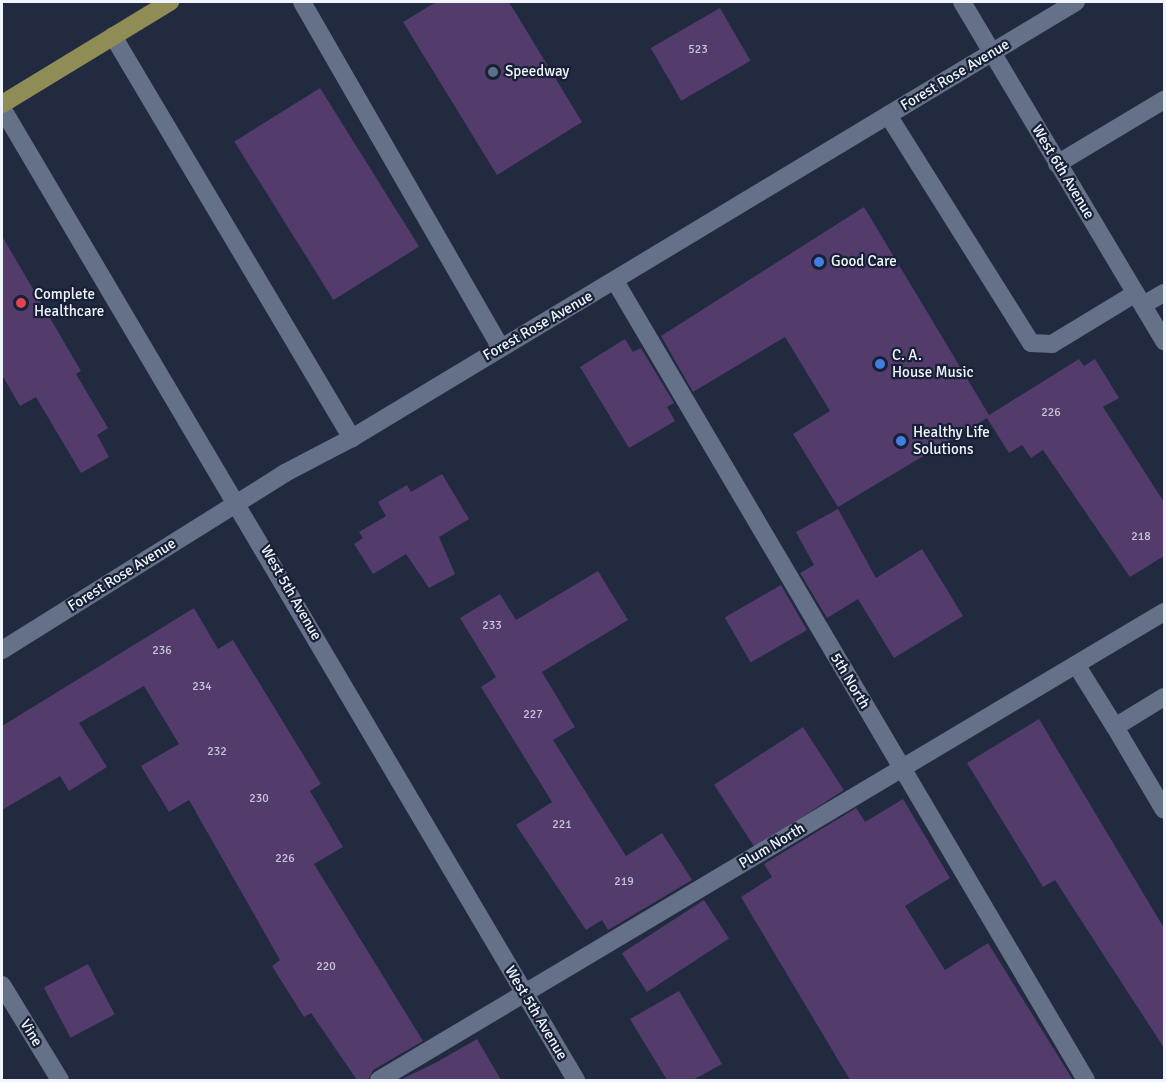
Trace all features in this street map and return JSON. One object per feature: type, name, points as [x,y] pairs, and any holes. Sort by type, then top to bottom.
[{"type":"main road","points":[[2,106],[170,2]]},
{"type":"street","points":[[302,2],[500,346]]},
{"type":"street","name":"West 6th Avenue","points":[[962,2],[1164,341]]},
{"type":"street","name":"Forest Rose Avenue","points":[[2,650],[238,502],[352,438],[500,346],[615,282],[1076,2]]},
{"type":"street","points":[[113,36],[352,438]]},
{"type":"street","points":[[1057,164],[1164,100]]},
{"type":"street","name":"West 5th Avenue","points":[[2,106],[238,502],[576,1080]]},
{"type":"street","points":[[888,115],[1031,344],[1052,344],[1139,299],[1164,293]]},
{"type":"street","name":"5th North","points":[[615,282],[1086,1080]]},
{"type":"street","name":"Plum North","points":[[380,1080],[1164,612]]},
{"type":"street","points":[[1077,666],[1116,727],[1164,810]]},
{"type":"street","points":[[1116,727],[1164,697]]},
{"type":"street","name":"Vine","points":[[2,986],[60,1080]]},
{"type":"building","name":"Speedway","points":[[436,2],[509,2],[582,122],[497,175],[403,22]]},
{"type":"building","points":[[720,8],[750,61],[681,101],[651,48]]},
{"type":"building","points":[[320,88],[419,247],[333,300],[234,142]]},
{"type":"building","points":[[864,207],[989,415],[1079,359],[1084,366],[1095,359],[1119,398],[1103,407],[1164,502],[1164,556],[1130,577],[1043,450],[1031,458],[1022,445],[1009,453],[987,418],[838,507],[793,434],[830,411],[785,337],[693,392],[661,336]]},
{"type":"building","name":"Complete Healthcare","points":[[2,236],[81,371],[76,374],[108,428],[97,435],[109,457],[81,473],[36,397],[20,406],[2,375]]},
{"type":"building","points":[[625,339],[633,352],[641,348],[674,403],[667,407],[675,421],[629,448],[580,367]]},
{"type":"building","points":[[442,474],[469,519],[439,537],[455,574],[429,588],[406,554],[373,574],[354,544],[363,538],[359,532],[386,516],[378,502],[407,485],[411,492]]},
{"type":"building","points":[[838,509],[876,578],[922,549],[963,616],[894,658],[858,599],[827,618],[800,573],[814,565],[796,532]]},
{"type":"building","points":[[598,571],[628,620],[542,672],[575,727],[553,740],[626,856],[662,833],[692,880],[608,930],[602,920],[586,930],[516,825],[552,802],[481,687],[496,677],[460,618],[500,594],[516,620]]},
{"type":"building","points":[[781,585],[807,630],[751,663],[725,618]]},
{"type":"building","points":[[194,608],[218,649],[233,640],[321,784],[310,791],[343,847],[314,864],[423,1041],[373,1070],[368,1080],[357,1080],[311,1013],[304,1017],[272,966],[280,960],[189,800],[169,812],[141,766],[179,744],[144,686],[79,723],[107,767],[69,791],[60,776],[2,810],[2,726]]},
{"type":"building","points":[[1039,719],[1164,928],[1164,1048],[1055,880],[1043,887],[967,763]]},
{"type":"building","points":[[803,727],[844,790],[755,848],[714,785]]},
{"type":"building","points":[[903,799],[950,878],[905,906],[945,970],[988,943],[1073,1080],[850,1080],[741,897],[772,877],[764,864],[856,808],[865,822]]},
{"type":"building","points":[[704,900],[729,939],[647,992],[622,953]]},
{"type":"building","points":[[88,964],[115,1014],[71,1038],[44,987]]},
{"type":"building","points":[[679,991],[722,1064],[693,1080],[667,1080],[630,1019]]},
{"type":"building","points":[[477,1039],[501,1080],[400,1080],[437,1062]]},
{"type":"place","name":"Speedway","points":[[493,72]]},
{"type":"place","name":"Good Care","points":[[819,262]]},
{"type":"place","name":"Complete Healthcare","points":[[21,303]]},
{"type":"place","name":"C. A. House Music","points":[[880,364]]},
{"type":"place","name":"Healthy Life Solutions","points":[[901,441]]}]
